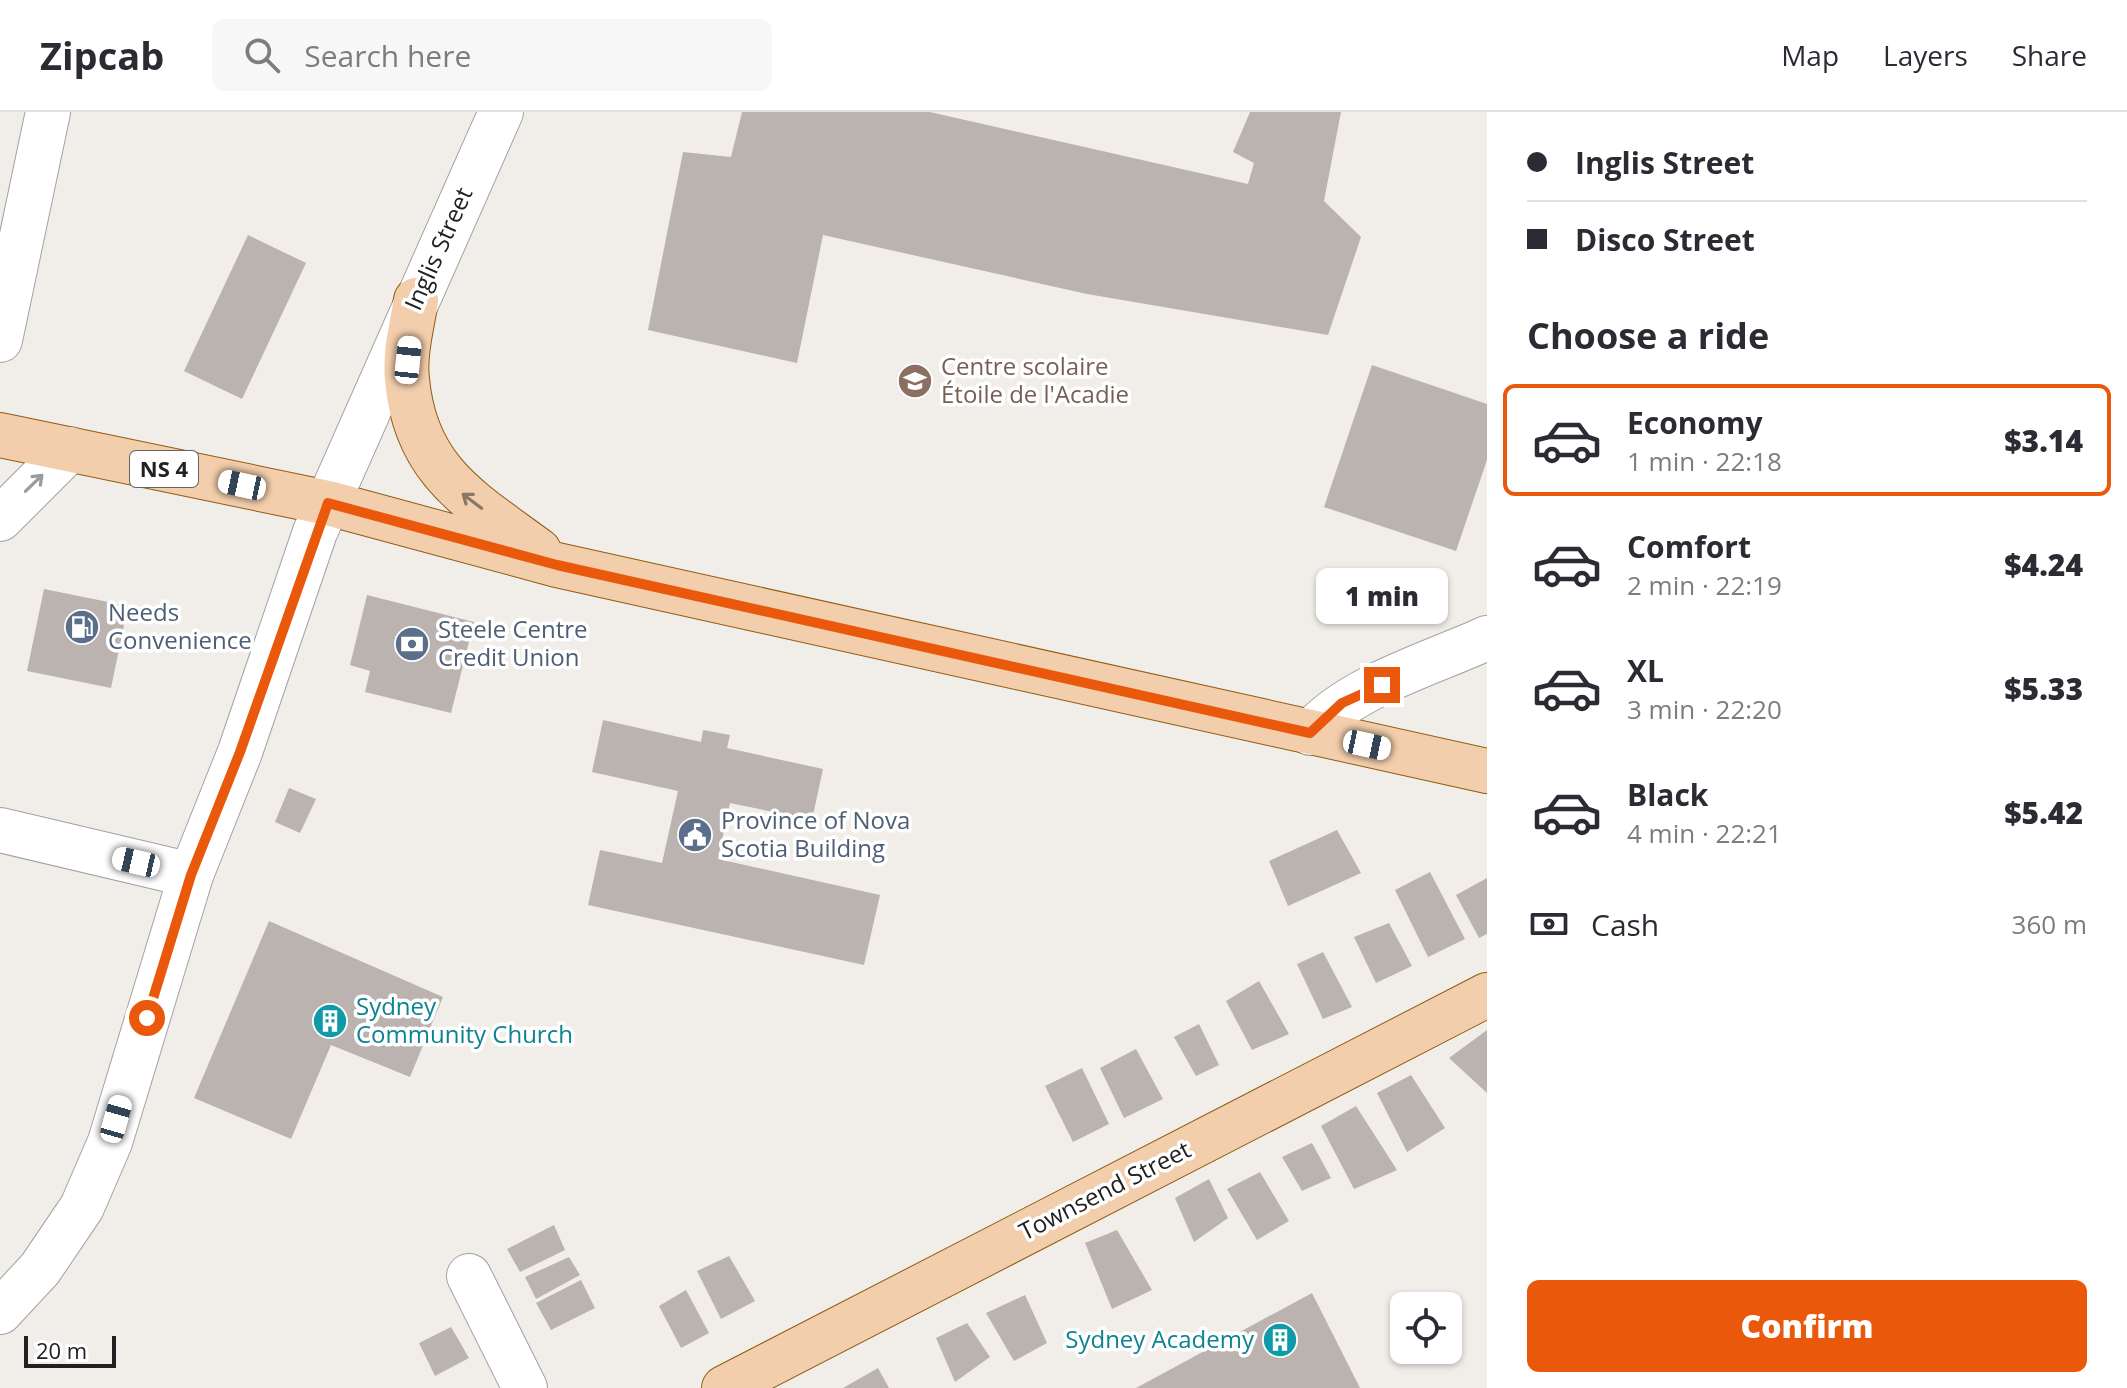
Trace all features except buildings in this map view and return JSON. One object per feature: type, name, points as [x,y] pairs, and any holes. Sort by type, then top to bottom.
[{"type":"main road","points":[[416,300],[406,378],[417,424],[431,461],[461,493],[557,565]]},
{"type":"main road","name":"NS 4","points":[[0,435],[328,503],[557,565],[1487,771]]},
{"type":"main road","name":"Townsend Street","points":[[724,1388],[1487,995]]},
{"type":"street","points":[[0,340],[48,112]]},
{"type":"street","name":"Inglis Street","points":[[0,1312],[40,1269],[82,1207],[110,1142],[191,875],[240,752],[328,503],[501,112]]},
{"type":"street","points":[[0,519],[70,449]]},
{"type":"street","points":[[1310,733],[1330,712],[1352,698],[1487,638]]},
{"type":"street","points":[[0,830],[191,875]]},
{"type":"street","points":[[469,1276],[525,1388]]},
{"type":"place","name":"Centre scolaire Étoile de l'Acadie","points":[[915,381]]},
{"type":"place","name":"Needs Convenience","points":[[82,627]]},
{"type":"place","name":"Steele Centre Credit Union","points":[[412,644]]},
{"type":"place","name":"Province of Nova Scotia Building","points":[[695,835]]},
{"type":"place","name":"Sydney Community Church","points":[[330,1021]]},
{"type":"place","name":"Sydney Academy","points":[[1280,1340]]},
{"type":"route","points":[[147,1018],[191,875],[240,752],[288,619],[315,532],[328,503],[557,565],[1310,733],[1342,703],[1382,685]]}]
